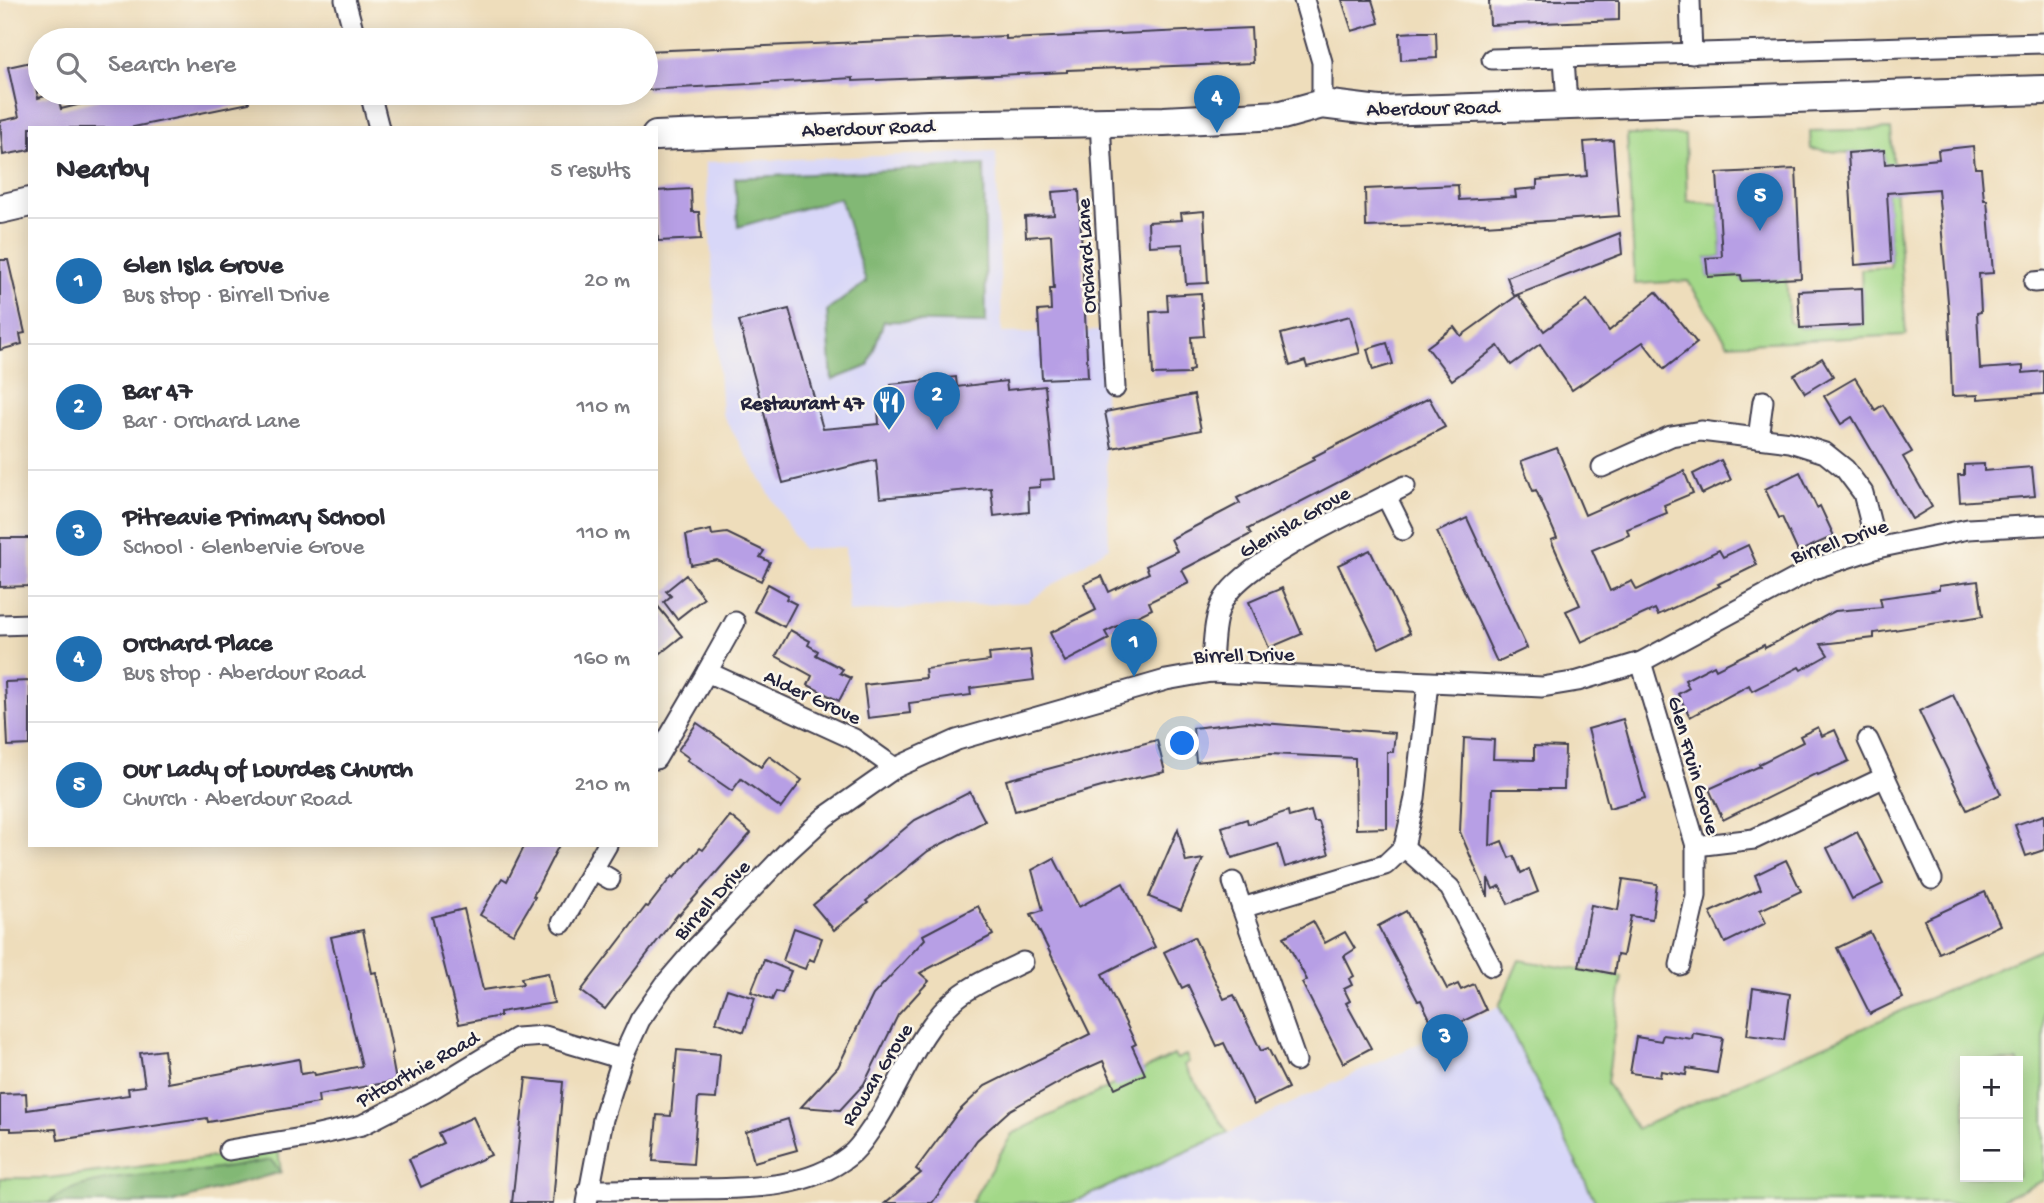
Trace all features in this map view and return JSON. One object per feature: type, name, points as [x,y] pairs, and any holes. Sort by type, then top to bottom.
[{"type":"main road","name":"Aberdour Road","points":[[658,136],[1282,115],[1322,104],[1380,111],[2044,90]]},
{"type":"main road","points":[[0,209],[28,202]]},
{"type":"street","points":[[345,0],[353,28]]},
{"type":"street","points":[[1304,0],[1322,62],[1322,104]]},
{"type":"street","points":[[1690,0],[1692,54]]},
{"type":"street","points":[[1492,59],[2044,43]]},
{"type":"street","points":[[1564,58],[1567,104]]},
{"type":"street","points":[[373,105],[378,126]]},
{"type":"street","name":"Orchard Lane","points":[[1100,122],[1115,388]]},
{"type":"street","points":[[1758,438],[1763,401]]},
{"type":"street","points":[[1602,467],[1671,436],[1701,431],[1790,442],[1825,453],[1845,469],[1863,492],[1877,548]]},
{"type":"street","name":"Glenisla Grove","points":[[1211,672],[1217,617],[1232,587],[1304,538],[1405,486]]},
{"type":"street","points":[[1386,496],[1403,530]]},
{"type":"street","name":"Birrell Drive","points":[[587,1197],[603,1119],[622,1059],[640,1020],[666,983],[744,896],[825,817],[895,768],[957,740],[1014,722],[1166,680],[1211,672],[1542,687],[1577,681],[1641,662],[1813,569],[1877,548],[1968,529],[2044,525]]},
{"type":"street","points":[[658,757],[735,622]]},
{"type":"street","points":[[0,625],[28,624]]},
{"type":"street","name":"Glen Fruin Grove","points":[[1641,662],[1696,846],[1696,896],[1680,965]]},
{"type":"street","name":"Alder Grove","points":[[707,672],[854,739],[895,768]]},
{"type":"street","points":[[1242,908],[1385,865],[1404,847],[1415,798],[1428,683]]},
{"type":"street","points":[[1868,740],[1932,879]]},
{"type":"street","points":[[1696,846],[1754,839],[1885,777]]},
{"type":"street","points":[[562,923],[601,874],[607,847]]},
{"type":"street","points":[[1404,847],[1450,888],[1491,966]]},
{"type":"street","points":[[1233,882],[1296,1061]]},
{"type":"street","name":"Rowan Grove","points":[[587,1197],[750,1188],[787,1183],[824,1170],[850,1155],[869,1132],[918,1046],[956,998],[1023,962]]},
{"type":"street","name":"Pitcorthie Road","points":[[229,1150],[362,1125],[432,1089],[516,1038],[545,1036],[622,1059]]},
{"type":"shaded area","points":[[996,152],[1002,333],[1102,331],[1109,547],[1028,602],[849,612],[845,547],[802,549],[722,414],[705,162]]},
{"type":"shaded area","points":[[1499,1006],[1596,1203],[1071,1203],[1228,1133]]},
{"type":"green space","points":[[1891,129],[1906,335],[1728,344],[1688,281],[1635,284],[1627,135],[1685,135],[1687,201],[1719,204],[1722,257],[1707,258],[1708,277],[1741,275],[1742,281],[1778,279],[1786,274],[1789,322],[1800,328],[1863,325],[1861,269],[1890,267],[1891,262],[1884,151],[1848,153],[1811,149],[1810,131]]},
{"type":"green space","points":[[984,165],[986,323],[884,321],[868,366],[832,380],[827,311],[866,282],[840,198],[738,227],[735,178]]},
{"type":"green space","points":[[2044,947],[2044,1180],[1995,1203],[1596,1203],[1499,1006],[1519,960],[1622,977],[1607,1083],[1637,1129]]},
{"type":"green space","points":[[1174,1055],[1177,1059],[1186,1055],[1189,1062],[1184,1065],[1228,1133],[1071,1203],[971,1203],[1012,1134]]},
{"type":"green space","points":[[278,1149],[281,1172],[169,1203],[0,1203],[0,1178],[50,1178]]},
{"type":"green space","points":[[271,1160],[281,1172],[169,1203],[49,1203],[61,1194],[98,1182],[210,1170]]},
{"type":"building","points":[[1342,0],[1372,0],[1379,23],[1352,31]]},
{"type":"building","points":[[1489,0],[1619,0],[1619,20],[1490,25]]},
{"type":"building","points":[[1251,28],[1253,63],[853,81],[853,78],[658,89],[658,50],[1006,36],[1006,39]]},
{"type":"building","points":[[1436,32],[1437,58],[1401,60],[1400,33]]},
{"type":"building","points":[[28,63],[28,105],[60,105],[61,109],[77,105],[239,105],[139,126],[28,126],[28,150],[3,155],[0,121],[19,117],[8,67]]},
{"type":"building","points":[[1613,140],[1619,216],[1485,225],[1366,227],[1365,189],[1458,185],[1459,200],[1516,197],[1515,190],[1537,188],[1537,180],[1587,176],[1584,142]]},
{"type":"building","points":[[1973,146],[1975,168],[1981,168],[1984,200],[1987,200],[1993,273],[1979,274],[1981,312],[1977,313],[1980,369],[2023,366],[2023,373],[2044,371],[2044,394],[1978,399],[1978,395],[1952,396],[1949,313],[1938,189],[1887,193],[1891,262],[1855,265],[1848,153],[1884,150],[1885,164],[1939,159],[1938,150]]},
{"type":"building","points":[[1796,169],[1801,278],[1742,281],[1741,275],[1708,277],[1706,258],[1722,257],[1717,173]]},
{"type":"building","points":[[691,189],[692,212],[699,212],[701,239],[658,241],[658,191]]},
{"type":"building","points":[[1079,190],[1088,377],[1042,379],[1038,311],[1051,310],[1050,289],[1054,289],[1051,235],[1026,237],[1025,217],[1054,215],[1052,192]]},
{"type":"building","points":[[1204,211],[1208,283],[1186,284],[1183,244],[1149,246],[1148,222],[1182,220],[1181,213]]},
{"type":"building","points":[[1620,233],[1622,254],[1514,296],[1507,277]]},
{"type":"building","points":[[0,260],[8,260],[25,333],[20,334],[22,344],[0,350]]},
{"type":"building","points":[[1862,288],[1863,325],[1800,328],[1798,291]]},
{"type":"building","points":[[1656,292],[1697,343],[1664,369],[1643,342],[1572,390],[1540,344],[1511,365],[1498,346],[1452,380],[1427,347],[1454,327],[1461,336],[1518,295],[1544,331],[1587,300],[1609,331]]},
{"type":"building","points":[[1201,293],[1204,336],[1191,337],[1193,370],[1189,371],[1189,374],[1153,375],[1150,312],[1168,311],[1167,295]]},
{"type":"building","points":[[789,309],[823,429],[879,424],[878,407],[893,404],[891,384],[956,377],[957,387],[1006,381],[1007,390],[1045,386],[1054,479],[1040,480],[1040,487],[1028,488],[1029,512],[994,516],[991,488],[880,498],[876,460],[783,483],[739,321]]},
{"type":"building","points":[[1350,316],[1360,353],[1307,367],[1305,361],[1290,366],[1281,334]]},
{"type":"building","points":[[1387,343],[1393,364],[1373,370],[1367,349]]},
{"type":"building","points":[[1822,358],[1833,376],[1805,393],[1794,375]]},
{"type":"building","points":[[1855,378],[1875,410],[1883,405],[1912,452],[1903,457],[1932,507],[1912,519],[1852,417],[1841,424],[1824,396]]},
{"type":"building","points":[[1194,395],[1201,430],[1112,448],[1105,412]]},
{"type":"building","points":[[1429,398],[1445,427],[1248,529],[1251,534],[1182,570],[1189,583],[1149,602],[1152,609],[1105,632],[1109,639],[1065,662],[1050,633],[1096,610],[1084,584],[1102,576],[1109,592],[1149,573],[1146,566],[1177,551],[1171,539],[1240,503],[1237,498]]},
{"type":"building","points":[[1557,448],[1585,515],[1684,471],[1693,493],[1664,505],[1667,513],[1627,529],[1629,535],[1592,550],[1610,591],[1632,581],[1637,590],[1719,550],[1723,557],[1748,545],[1757,565],[1658,615],[1655,609],[1581,642],[1566,611],[1580,605],[1551,540],[1557,538],[1521,461]]},
{"type":"building","points":[[1721,460],[1731,480],[1702,494],[1693,474]]},
{"type":"building","points":[[1984,464],[1984,471],[2032,467],[2035,496],[1960,502],[1958,475],[1964,475],[1964,465]]},
{"type":"building","points":[[1800,472],[1834,536],[1798,552],[1765,489]]},
{"type":"building","points":[[1467,518],[1527,648],[1497,662],[1437,532]]},
{"type":"building","points":[[711,530],[712,535],[727,533],[764,551],[760,557],[770,562],[761,581],[717,560],[691,565],[686,535]]},
{"type":"building","points":[[0,538],[28,538],[28,586],[0,587]]},
{"type":"building","points":[[1370,550],[1410,633],[1379,648],[1338,565]]},
{"type":"building","points":[[686,575],[704,598],[677,619],[664,602],[671,596],[666,591]]},
{"type":"building","points":[[1978,581],[1983,616],[1874,633],[1874,638],[1821,644],[1828,655],[1752,691],[1749,685],[1690,717],[1678,694],[1689,688],[1685,680],[1714,665],[1716,669],[1764,645],[1765,648],[1835,611],[1882,607],[1880,598],[1939,590],[1939,586]]},
{"type":"building","points":[[768,584],[788,595],[786,599],[796,604],[784,627],[754,611]]},
{"type":"building","points":[[1282,588],[1302,634],[1269,648],[1249,602]]},
{"type":"building","points":[[658,606],[682,636],[658,655]]},
{"type":"building","points":[[790,630],[810,641],[808,645],[818,651],[816,655],[843,669],[840,673],[851,678],[839,701],[808,685],[812,676],[776,656]]},
{"type":"building","points":[[1030,650],[1034,680],[970,688],[971,695],[909,703],[910,713],[868,718],[864,685],[926,678],[925,669],[990,661],[989,654]]},
{"type":"building","points":[[28,681],[28,745],[8,746],[5,682]]},
{"type":"building","points":[[1953,695],[2001,794],[1967,810],[1919,711]]},
{"type":"building","points":[[1623,719],[1645,798],[1609,808],[1588,729]]},
{"type":"building","points":[[1247,722],[1395,733],[1393,752],[1387,752],[1387,828],[1356,829],[1355,758],[1270,754],[1196,762],[1193,728]]},
{"type":"building","points":[[697,723],[761,767],[769,756],[802,780],[781,808],[741,779],[732,791],[687,760],[689,758],[678,750]]},
{"type":"building","points":[[1818,727],[1822,736],[1835,730],[1849,761],[1818,775],[1817,773],[1723,820],[1709,789],[1760,766],[1759,764],[1803,742],[1800,736]]},
{"type":"building","points":[[1464,738],[1494,740],[1493,759],[1534,760],[1534,746],[1565,747],[1564,789],[1492,789],[1490,846],[1502,841],[1509,858],[1514,856],[1521,873],[1529,869],[1538,892],[1508,904],[1500,886],[1493,889],[1488,878],[1488,897],[1460,832]]},
{"type":"building","points":[[1157,740],[1165,772],[1015,811],[1006,780]]},
{"type":"building","points":[[970,792],[985,821],[928,851],[834,930],[813,905],[915,820]]},
{"type":"building","points":[[1288,811],[1289,817],[1311,811],[1314,822],[1319,822],[1329,854],[1285,867],[1278,844],[1232,858],[1222,827],[1247,819],[1248,824]]},
{"type":"building","points":[[2044,815],[2044,850],[2026,856],[2015,825]]},
{"type":"building","points":[[730,816],[751,833],[678,914],[605,1009],[581,991],[646,906],[648,907],[672,876],[674,878],[700,848],[703,850]]},
{"type":"building","points":[[1178,829],[1186,862],[1203,859],[1181,910],[1149,897]]},
{"type":"building","points":[[1857,832],[1883,884],[1852,899],[1827,848]]},
{"type":"building","points":[[524,847],[558,847],[533,896],[535,897],[513,934],[480,915],[502,878],[507,881]]},
{"type":"building","points":[[1054,858],[1079,907],[1123,883],[1155,947],[1102,974],[1136,1044],[1132,1046],[1145,1074],[1115,1088],[1103,1061],[1076,1073],[1010,1110],[977,1140],[932,1203],[885,1203],[921,1173],[916,1169],[959,1111],[985,1086],[1090,1034],[1031,914],[1043,910],[1032,870]]},
{"type":"building","points":[[1786,860],[1801,891],[1760,910],[1766,923],[1725,943],[1710,912],[1761,889],[1755,875]]},
{"type":"building","points":[[1623,879],[1657,884],[1652,919],[1631,916],[1623,956],[1617,955],[1614,974],[1579,967],[1591,905],[1618,910]]},
{"type":"building","points":[[1985,892],[2000,925],[1939,953],[1924,920]]},
{"type":"building","points":[[978,906],[993,935],[920,973],[929,981],[898,1015],[864,1084],[840,1110],[801,1107],[838,1067],[873,995],[925,939],[923,935]]},
{"type":"building","points":[[464,909],[483,990],[523,984],[521,978],[548,973],[554,1003],[500,1012],[500,1016],[459,1024],[432,917]]},
{"type":"building","points":[[1406,911],[1447,989],[1458,984],[1461,990],[1474,984],[1486,1010],[1437,1034],[1421,1000],[1418,1001],[1378,926]]},
{"type":"building","points":[[1313,921],[1325,943],[1345,932],[1355,949],[1344,956],[1354,976],[1349,979],[1352,985],[1344,989],[1350,1001],[1346,1003],[1371,1048],[1343,1063],[1302,983],[1307,980],[1284,937]]},
{"type":"building","points":[[794,928],[822,938],[814,961],[809,959],[805,969],[783,961]]},
{"type":"building","points":[[363,930],[372,973],[376,972],[393,1053],[396,1081],[318,1095],[319,1103],[208,1122],[207,1118],[58,1140],[56,1129],[11,1131],[11,1128],[0,1128],[0,1094],[26,1093],[27,1110],[129,1095],[128,1088],[145,1086],[140,1053],[164,1050],[168,1083],[299,1059],[301,1074],[314,1072],[315,1075],[362,1066],[331,937]]},
{"type":"building","points":[[1870,932],[1903,998],[1870,1014],[1837,948]]},
{"type":"building","points":[[1194,937],[1224,999],[1234,995],[1261,1051],[1268,1048],[1288,1088],[1254,1105],[1224,1043],[1217,1046],[1188,985],[1182,988],[1164,952]]},
{"type":"building","points":[[764,960],[791,971],[782,993],[776,991],[772,1000],[751,992]]},
{"type":"building","points":[[1753,988],[1790,994],[1784,1040],[1747,1035]]},
{"type":"building","points":[[727,989],[755,998],[744,1032],[716,1022]]},
{"type":"building","points":[[1693,1033],[1723,1038],[1717,1073],[1687,1068],[1686,1075],[1661,1071],[1660,1077],[1630,1073],[1636,1037],[1661,1041],[1663,1035],[1692,1039]]},
{"type":"building","points":[[677,1050],[720,1054],[716,1099],[698,1098],[693,1164],[653,1161],[657,1115],[671,1116]]},
{"type":"building","points":[[526,1078],[563,1082],[553,1203],[512,1203]]},
{"type":"building","points":[[473,1117],[491,1155],[421,1187],[409,1159],[443,1143],[438,1133]]},
{"type":"building","points":[[788,1119],[797,1150],[754,1162],[746,1132]]},
{"type":"place","name":"Orchard Place","points":[[1217,133]]},
{"type":"place","name":"Our Lady of Lourdes Church","points":[[1760,231]]},
{"type":"place","name":"Bar 47","points":[[937,430]]},
{"type":"place","name":"Restaurant 47","points":[[889,432]]},
{"type":"place","name":"Glen Isla Grove","points":[[1134,677]]},
{"type":"place","name":"Pitreavie Primary School","points":[[1445,1072]]}]
